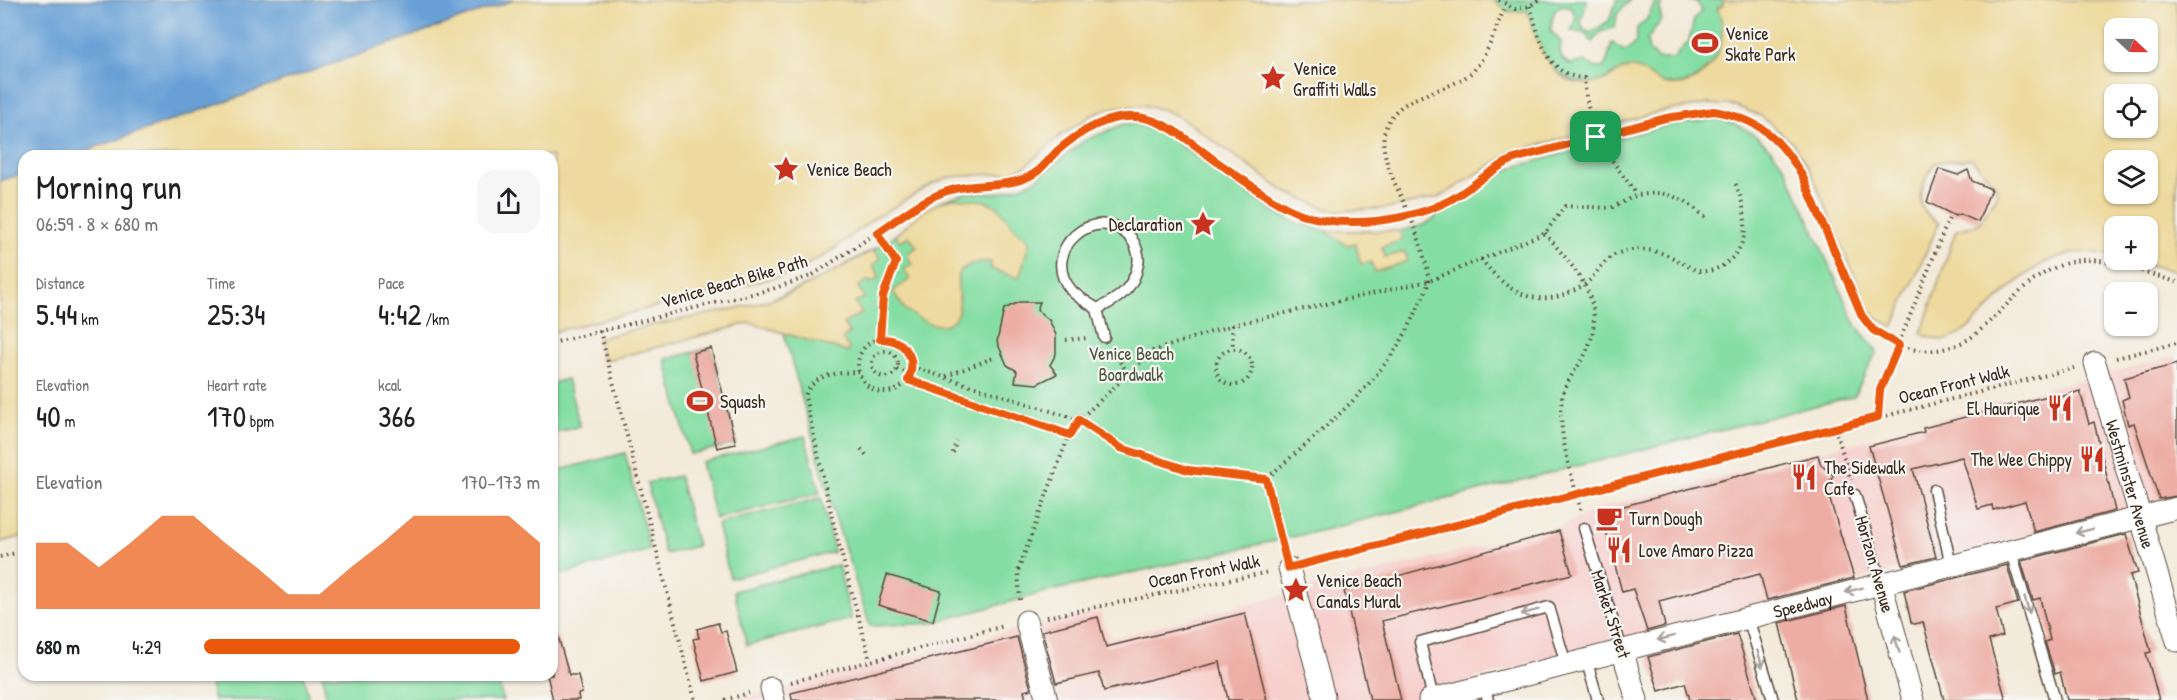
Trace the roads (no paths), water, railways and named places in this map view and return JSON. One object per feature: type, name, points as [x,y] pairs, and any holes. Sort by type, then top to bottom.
[{"type":"street","name":"Westminster Avenue","points":[[2095,363],[2177,641]]},
{"type":"street","name":"Speedway","points":[[1431,700],[1486,693],[1576,662],[2177,507]]},
{"type":"street","points":[[1288,568],[1324,699]]},
{"type":"street","name":"Horizon Avenue","points":[[1881,583],[1913,700]]},
{"type":"street","points":[[1026,621],[1047,700]]},
{"type":"street","name":"Market Street","points":[[1622,650],[1637,700]]},
{"type":"lane","points":[[1097,309],[1116,301],[1129,289],[1136,274],[1139,258],[1134,242],[1125,232],[1114,226],[1101,224],[1082,229],[1067,242],[1062,255],[1061,268],[1065,281],[1073,292],[1097,309],[1104,337]]},
{"type":"lane","points":[[1934,490],[1951,565]]},
{"type":"lane","name":"Horizon Avenue","points":[[1855,495],[1881,583]]},
{"type":"lane","name":"Market Street","points":[[1584,528],[1622,650]]},
{"type":"lane","points":[[2010,549],[2055,700]]},
{"type":"lane","points":[[1431,700],[1420,642],[1549,607],[1598,700]]},
{"type":"lane","points":[[1748,618],[1773,700]]},
{"type":"water","points":[[0,0],[514,0],[88,150],[18,150],[18,175],[0,181]]},
{"type":"place","name":"Venice Skate Park","points":[[1705,43]]},
{"type":"place","name":"Venice Graffiti Walls","points":[[1273,78]]},
{"type":"place","name":"Venice Beach","points":[[786,169]]},
{"type":"place","name":"Declaration","points":[[1203,224]]},
{"type":"place","name":"Squash","points":[[700,401]]},
{"type":"place","name":"El Haurique","points":[[2060,408]]},
{"type":"place","name":"The Wee Chippy","points":[[2092,459]]},
{"type":"place","name":"The Sidewalk Cafe","points":[[1804,477]]},
{"type":"place","name":"Turn Dough","points":[[1609,518]]},
{"type":"place","name":"Love Amaro Pizza","points":[[1619,550]]},
{"type":"place","name":"Venice Beach Canals Mural","points":[[1296,590]]},
{"type":"park label","name":"Venice Beach Boardwalk","points":[[1131,364]]}]
